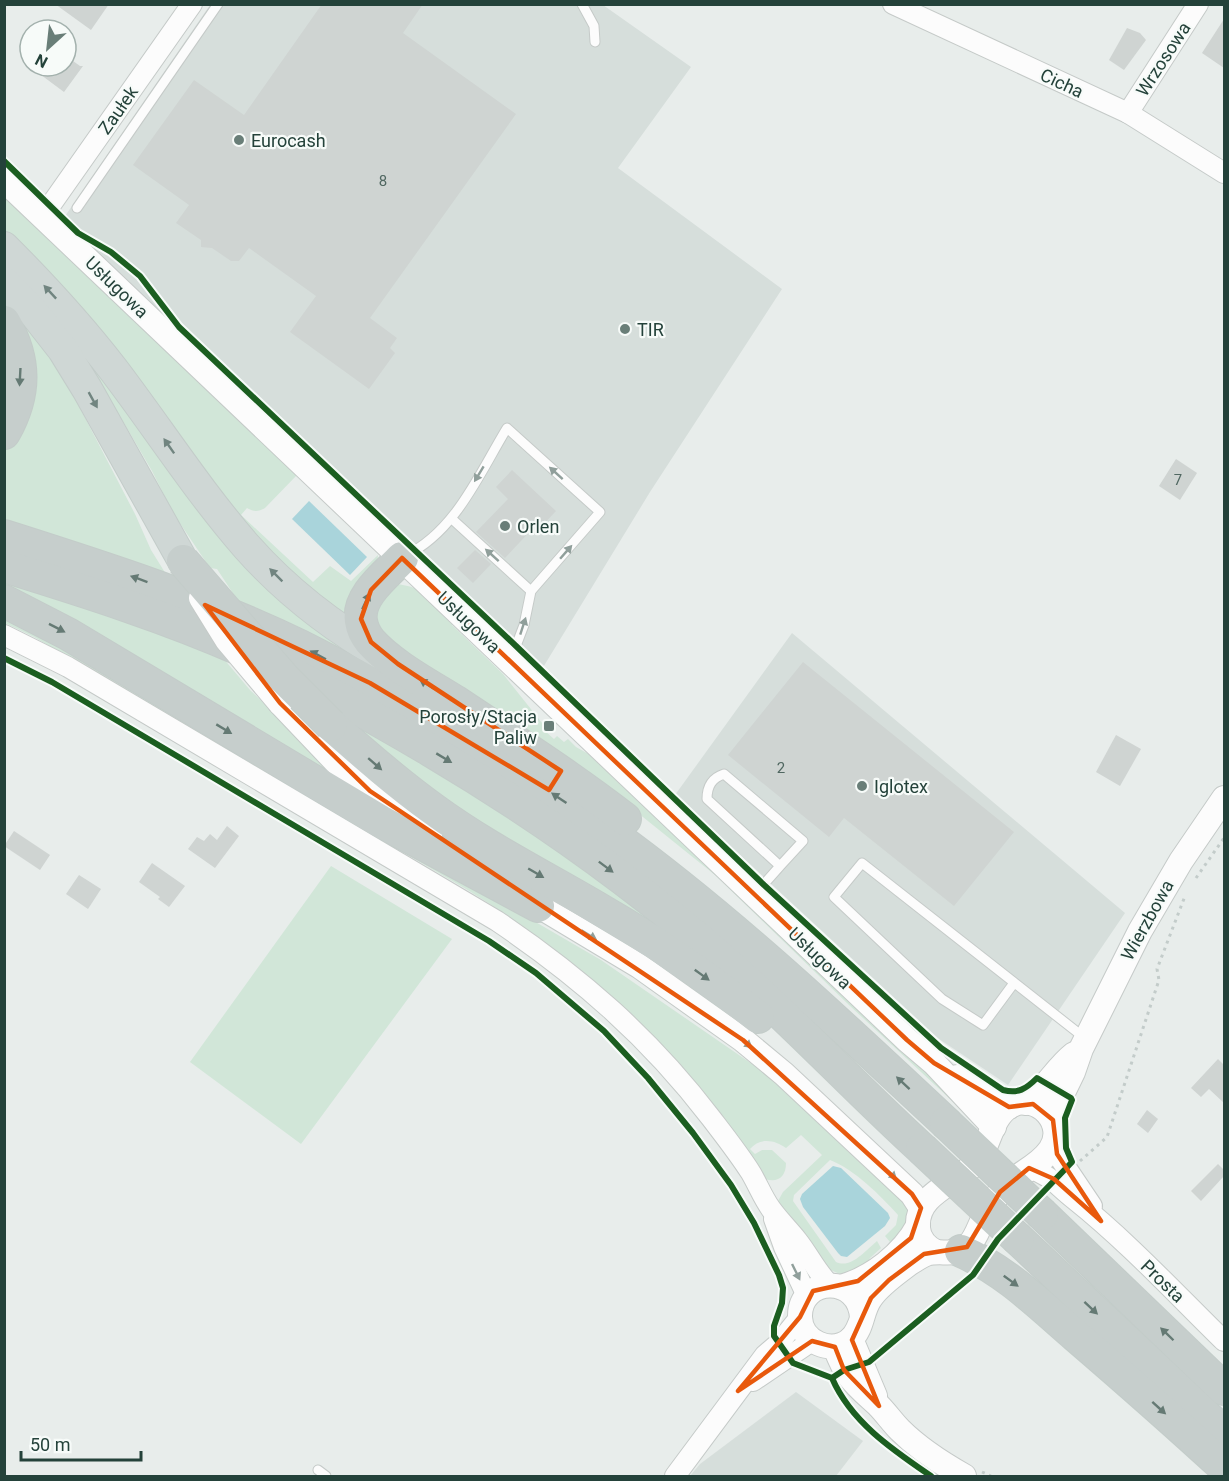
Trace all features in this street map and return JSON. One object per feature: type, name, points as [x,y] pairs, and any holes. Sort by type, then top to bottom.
[{"type":"highway","points":[[4,322],[15,341],[21,364],[14,417],[4,433]]},
{"type":"highway","points":[[4,536],[140,579],[300,646],[449,729],[530,778],[610,833],[720,919],[833,1018],[1224,1389]]},
{"type":"highway","points":[[402,558],[371,590],[363,605],[361,619],[364,632],[371,642],[398,664],[554,767],[688,868],[770,946],[833,1018]]},
{"type":"highway","points":[[183,561],[284,678],[331,725],[378,767],[434,810],[485,843],[607,913],[674,955],[732,996],[880,1110]]},
{"type":"highway","points":[[4,566],[128,606],[242,650],[358,707],[476,777],[602,863],[722,959],[1224,1433]]},
{"type":"highway","points":[[4,601],[68,634],[380,821],[538,906]]},
{"type":"highway","points":[[949,1252],[982,1260],[1018,1287],[1154,1403],[1224,1467]]},
{"type":"main road","points":[[4,247],[70,315],[249,549],[319,615],[356,641],[398,664]]},
{"type":"main road","points":[[4,282],[34,313],[63,350],[183,561]]},
{"type":"street","name":"Zaułek","points":[[43,216],[192,4]]},
{"type":"street","name":"Cicha","points":[[893,4],[1128,113],[1224,173]]},
{"type":"street","name":"Wrzosowa","points":[[1128,113],[1198,4]]},
{"type":"street","name":"Usługowa","points":[[4,180],[934,1064]]},
{"type":"street","points":[[183,561],[195,588],[227,640],[280,703],[338,764],[370,791],[432,836],[538,906],[639,966],[743,1040],[784,1074],[912,1194],[919,1217],[919,1234],[925,1245],[949,1252]]},
{"type":"street","points":[[4,635],[68,667],[497,921],[541,950],[619,1014],[663,1059],[710,1117],[750,1172],[771,1208],[799,1242],[817,1272],[856,1299],[862,1318]]},
{"type":"street","name":"Wierzbowa","points":[[1054,1131],[1055,1109],[1073,1072],[1083,1044],[1146,921],[1181,861],[1224,798]]},
{"type":"street","name":"Wierzbowa","points":[[835,1286],[858,1281],[874,1272],[911,1238],[930,1197],[974,1165],[985,1149],[997,1120],[1037,1095],[1063,1063],[1083,1044]]},
{"type":"street","points":[[738,1391],[859,1329],[871,1298],[889,1280],[924,1254],[949,1252],[972,1242],[1000,1192],[1012,1179],[1046,1155],[1054,1131],[1048,1113],[1040,1107],[1018,1105],[934,1064]]},
{"type":"street","points":[[934,1064],[994,1127]]},
{"type":"street","name":"Prosta","points":[[1054,1131],[1057,1154],[1101,1221]]},
{"type":"street","name":"Prosta","points":[[1029,1168],[1054,1179],[1068,1194],[1101,1221],[1224,1341]]},
{"type":"street","points":[[771,1208],[803,1306],[805,1332],[833,1342],[844,1370],[859,1389],[918,1446],[964,1476]]},
{"type":"street","points":[[675,1476],[765,1356],[778,1343],[813,1291],[835,1286]]},
{"type":"lane","points":[[77,208],[218,4]]},
{"type":"lane","points":[[582,4],[594,26],[595,42]]},
{"type":"lane","points":[[402,558],[416,551],[452,519],[507,428],[600,512],[531,591],[524,625],[516,646],[507,658]]},
{"type":"lane","points":[[452,519],[531,591]]},
{"type":"lane","points":[[754,895],[803,841],[724,774],[716,777],[707,789],[706,799],[780,866]]},
{"type":"lane","points":[[1014,983],[983,1025],[942,999],[834,897],[862,863],[1014,983],[1083,1044]]},
{"type":"lane","points":[[318,1470],[327,1476]]},
{"type":"path","points":[[1193,882],[1224,838]]},
{"type":"path","points":[[1076,1164],[1107,1137],[1159,980],[1157,969],[1187,890]]},
{"type":"highlighted area","points":[[402,558],[907,1040],[934,1063],[1009,1107],[1033,1104],[1053,1120],[1057,1154],[1101,1221],[1054,1179],[1029,1168],[1000,1192],[967,1247],[924,1254],[889,1280],[871,1298],[852,1340],[879,1406],[844,1370],[835,1347],[812,1341],[738,1391],[800,1317],[813,1291],[858,1281],[911,1238],[921,1208],[912,1194],[743,1040],[370,791],[280,703],[205,605],[370,683],[549,790],[561,771],[398,664],[371,642],[361,619],[371,590]]},
{"type":"shaded area","points":[[210,5],[603,5],[691,67],[618,168],[782,289],[650,492],[539,674],[61,222]]},
{"type":"shaded area","points":[[792,633],[1125,913],[1008,1085],[939,1039],[675,795]]},
{"type":"shaded area","points":[[796,1392],[863,1441],[836,1476],[690,1476],[700,1464]]},
{"type":"green space","points":[[4,192],[297,475],[265,508],[256,511],[247,508],[241,515],[313,582],[330,566],[351,581],[378,555],[377,568],[351,626],[321,604],[237,518],[34,260],[5,231]]},
{"type":"green space","points":[[40,295],[172,470],[422,693],[244,610],[217,569],[210,568],[173,513],[152,471],[107,394],[45,307]]},
{"type":"green space","points":[[4,296],[29,325],[69,387],[135,514],[151,550],[169,579],[5,523],[5,448],[15,322],[5,305]]},
{"type":"green space","points":[[4,578],[86,604],[223,658],[250,690],[359,795],[5,593]]},
{"type":"green space","points":[[395,584],[414,588],[434,601],[454,621],[452,625],[503,674],[546,728],[545,731],[554,739],[557,736],[564,742],[568,739],[576,747],[601,761],[974,1114],[978,1125],[849,1005],[715,875],[633,809],[381,641],[370,614]]},
{"type":"green space","points":[[4,614],[601,960],[781,1084],[907,1205],[911,1224],[904,1236],[890,1242],[885,1236],[896,1225],[898,1215],[858,1176],[830,1160],[794,1195],[793,1201],[836,1262],[842,1264],[852,1261],[877,1241],[881,1248],[870,1258],[865,1269],[854,1274],[836,1272],[825,1266],[807,1247],[778,1201],[783,1192],[822,1155],[801,1135],[786,1148],[777,1143],[763,1141],[750,1149],[755,1154],[762,1150],[772,1150],[786,1163],[785,1172],[780,1178],[765,1179],[715,1107],[653,1036],[595,983],[533,934],[466,889],[34,637],[5,623]]},
{"type":"green space","points":[[332,708],[519,818],[718,970],[458,813]]},
{"type":"green space","points":[[331,866],[452,939],[301,1144],[190,1062]]},
{"type":"water","points":[[309,501],[367,557],[350,575],[292,519]]},
{"type":"water","points":[[833,1166],[841,1168],[888,1213],[890,1218],[885,1226],[847,1257],[838,1253],[803,1207],[800,1199],[802,1194]]},
{"type":"building","points":[[55,4],[109,4],[91,30],[78,21],[78,18],[74,18]]},
{"type":"building","points":[[322,4],[423,4],[403,33],[516,114],[370,318],[397,338],[390,348],[395,353],[369,389],[290,332],[316,296],[249,248],[239,261],[231,261],[212,248],[201,247],[201,240],[176,223],[189,205],[133,165],[194,80],[244,115]]},
{"type":"building","points":[[1224,19],[1224,68],[1202,53]]},
{"type":"building","points":[[1127,28],[1140,33],[1146,40],[1124,70],[1109,60]]},
{"type":"building","points":[[45,78],[74,78],[64,92]]},
{"type":"building","points":[[1176,459],[1197,473],[1180,500],[1159,486]]},
{"type":"building","name":"Orlen","points":[[512,470],[556,511],[539,529],[535,526],[505,558],[476,532],[508,499],[496,487]]},
{"type":"building","points":[[475,550],[491,564],[473,583],[457,568]]},
{"type":"building","name":"Iglotex","points":[[803,662],[1014,832],[954,906],[844,818],[829,837],[728,755]]},
{"type":"building","points":[[1116,735],[1141,749],[1120,786],[1096,772]]},
{"type":"building","points":[[227,826],[239,836],[215,868],[188,849],[197,837],[204,841],[210,834],[217,840]]},
{"type":"building","points":[[14,831],[50,855],[40,870],[4,846]]},
{"type":"building","points":[[152,863],[185,886],[169,907],[158,899],[160,897],[139,882]]},
{"type":"building","points":[[79,875],[101,889],[88,909],[66,894]]},
{"type":"building","points":[[1218,1059],[1224,1065],[1224,1103],[1209,1089],[1201,1097],[1191,1088]]},
{"type":"building","points":[[1147,1110],[1158,1119],[1148,1133],[1137,1124]]},
{"type":"building","points":[[1218,1164],[1224,1170],[1224,1176],[1201,1201],[1191,1191]]},
{"type":"cycle path","points":[[4,161],[78,233],[111,252],[140,276],[179,327],[764,885],[941,1048],[1003,1090],[1021,1090],[1037,1078],[1071,1098],[1065,1118],[1066,1148],[1072,1162],[998,1239],[973,1275],[869,1362],[844,1370],[832,1378]]},
{"type":"cycle path","points":[[4,658],[52,682],[489,941],[536,973],[604,1031],[648,1078],[693,1133],[731,1185],[754,1223],[783,1288],[782,1303],[774,1326],[774,1336],[793,1363],[832,1378],[850,1408],[874,1434],[931,1476]]},
{"type":"place","name":"Eurocash","points":[[239,140]]},
{"type":"place","name":"TIR","points":[[625,329]]},
{"type":"place","name":"Orlen","points":[[505,526]]},
{"type":"place","name":"Porosły/Stacja Paliw","points":[[549,726]]},
{"type":"place","name":"Iglotex","points":[[862,786]]}]
